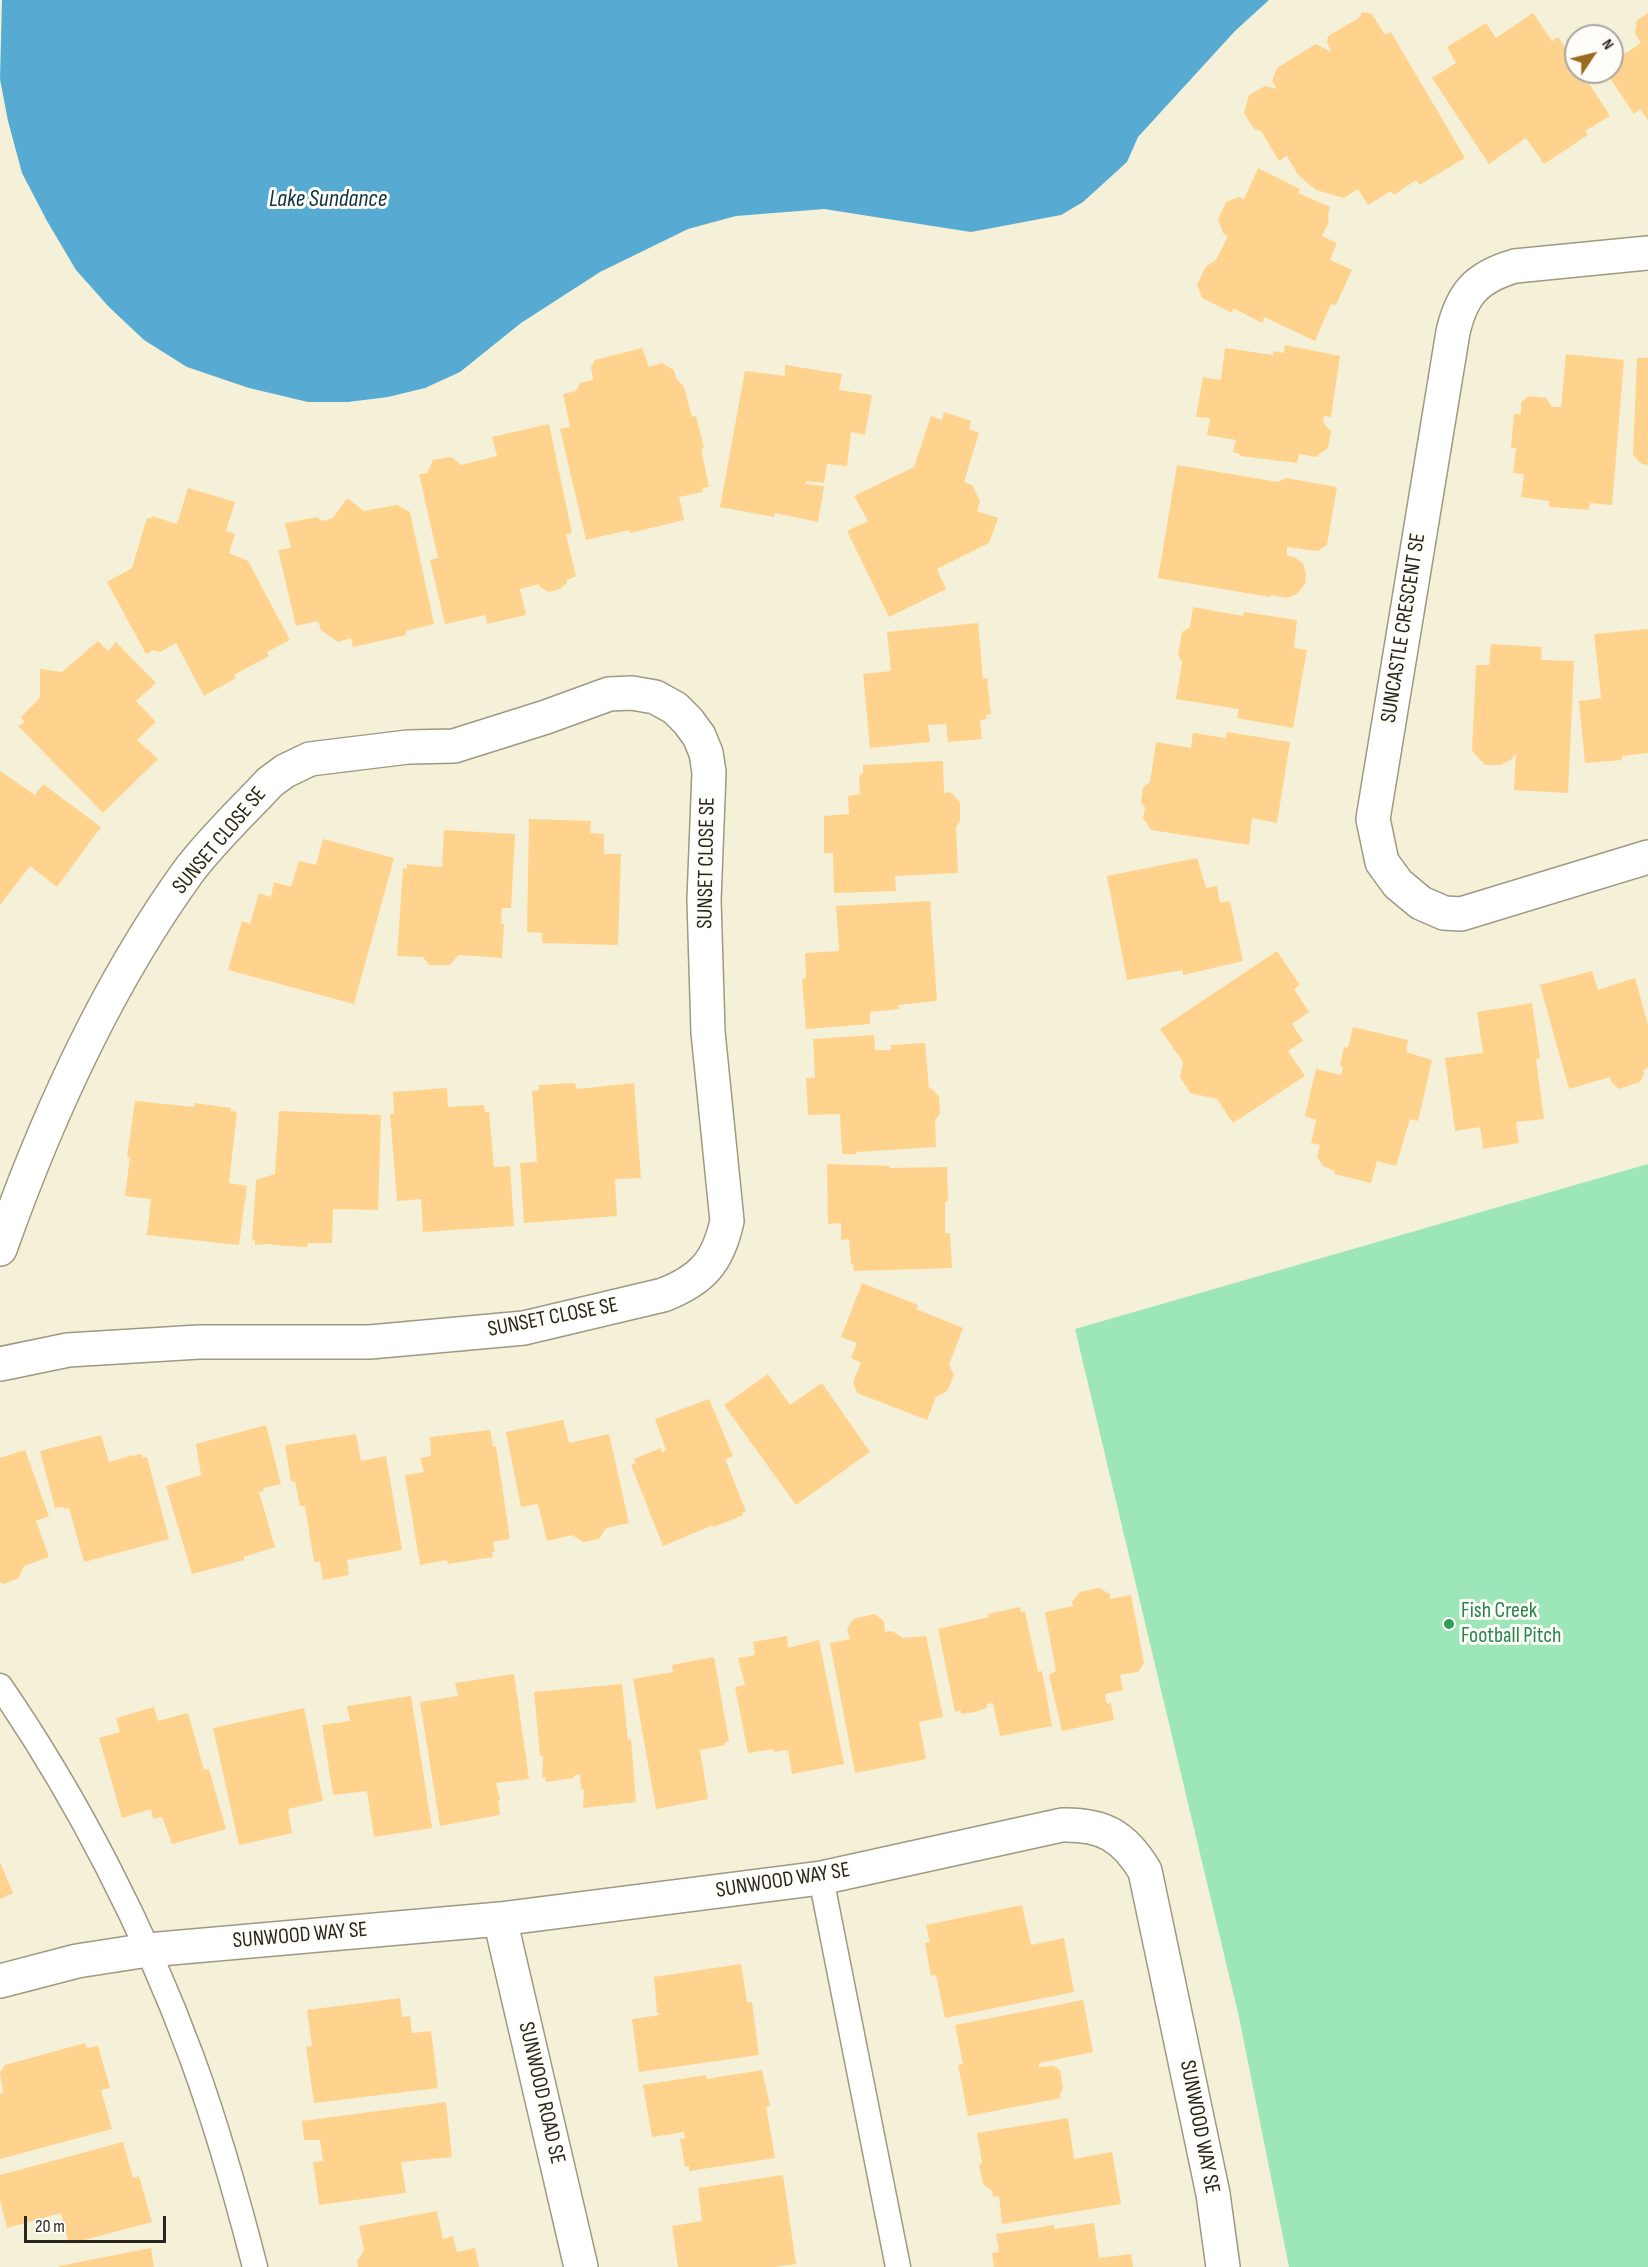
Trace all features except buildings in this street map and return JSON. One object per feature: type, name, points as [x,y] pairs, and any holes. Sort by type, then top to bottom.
[{"type":"street","name":"SUNCASTLE CRESCENT SE","points":[[1648,253],[1515,266],[1497,271],[1478,282],[1467,294],[1457,314],[1373,819],[1382,862],[1398,884],[1420,903],[1443,913],[1461,914],[1648,857]]},
{"type":"street","name":"SUNSET CLOSE SE","points":[[0,1249],[14,1209],[61,1099],[125,967],[189,871],[270,782],[285,771],[310,759],[408,747],[454,746],[609,694],[632,693],[654,698],[675,708],[688,721],[703,745],[710,772],[704,900],[708,1021],[727,1221],[723,1241],[714,1259],[700,1275],[682,1287],[663,1295],[524,1328],[370,1342],[199,1341],[68,1350],[0,1364]]},
{"type":"street","name":"SUNWOOD WAY SE","points":[[0,1981],[76,1961],[148,1950],[500,1919],[821,1878],[1062,1825],[1081,1825],[1100,1829],[1118,1838],[1134,1852],[1145,1871],[1213,2194],[1223,2267]]},
{"type":"street","name":"SUNWOOD ROAD SE","points":[[500,1919],[581,2267]]},
{"type":"lane","points":[[0,1686],[80,1815],[148,1950],[192,2058],[238,2202],[255,2267]]},
{"type":"lane","points":[[821,1878],[898,2267]]},
{"type":"green space","points":[[1648,1164],[1648,2267],[1289,2267],[1239,2017],[1075,1329]]},
{"type":"water","name":"Lake Sundance","points":[[2,0],[1269,0],[1235,31],[1138,137],[1127,162],[1083,202],[1061,215],[971,232],[824,209],[736,216],[688,229],[600,272],[521,323],[460,372],[425,388],[388,397],[348,402],[308,402],[249,388],[187,367],[144,340],[109,307],[76,270],[22,173],[0,79]]},
{"type":"place","name":"Fish Creek Football Pitch","points":[[1449,1624]]}]
